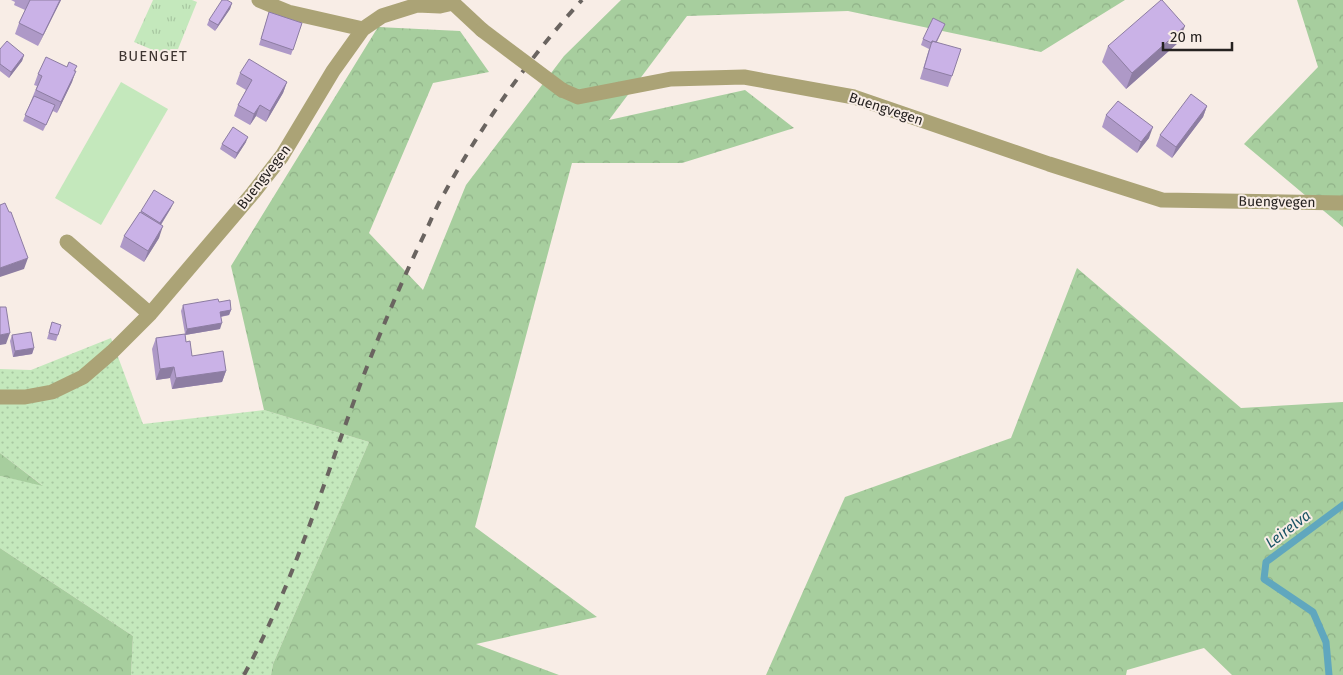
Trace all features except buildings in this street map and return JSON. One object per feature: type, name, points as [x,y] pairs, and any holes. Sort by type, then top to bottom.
[{"type":"street","points":[[259,0],[288,12],[363,29]]},
{"type":"street","name":"Buengvegen","points":[[0,397],[52,392],[83,377],[112,352],[150,314],[282,156],[333,71],[363,29],[382,16],[417,6],[440,6],[453,2],[482,30],[562,90],[578,97],[671,79],[744,77],[854,97],[1049,164],[1162,200],[1343,203]]},
{"type":"street","points":[[67,242],[150,314]]},
{"type":"green space","points":[[153,0],[192,0],[197,2],[174,59],[134,42]]},
{"type":"green space","points":[[621,0],[1125,0],[1041,52],[848,11],[687,16],[609,120],[745,90],[794,128],[682,163],[572,163],[475,527],[597,617],[476,644],[559,675],[271,675],[273,664],[369,442],[264,410],[231,266],[378,27],[460,31],[489,72],[433,83],[369,233],[423,290],[466,185],[564,56]]},
{"type":"green space","points":[[1297,0],[1343,0],[1343,227],[1244,144],[1318,67]]},
{"type":"green space","points":[[121,82],[168,109],[101,225],[55,198]]},
{"type":"green space","points":[[1077,268],[1241,408],[1343,402],[1343,675],[1232,675],[1204,648],[1127,670],[1126,675],[766,675],[845,497],[1011,438]]},
{"type":"green space","points":[[111,338],[143,424],[264,410],[369,442],[273,664],[271,675],[131,675],[133,636],[0,548],[0,476],[42,485],[0,453],[0,369],[31,370]]},
{"type":"green space","points":[[0,453],[43,486],[0,476]]},
{"type":"green space","points":[[0,548],[133,636],[131,675],[0,675]]},
{"type":"waterway","name":"Leirelva","points":[[1329,675],[1326,642],[1313,612],[1264,579],[1266,562],[1343,505]]},
{"type":"railway","points":[[244,675],[279,603],[370,359],[400,286],[437,207],[491,116],[525,68],[582,0]]},
{"type":"district","name":"BUENGET","points":[[153,56]]}]
